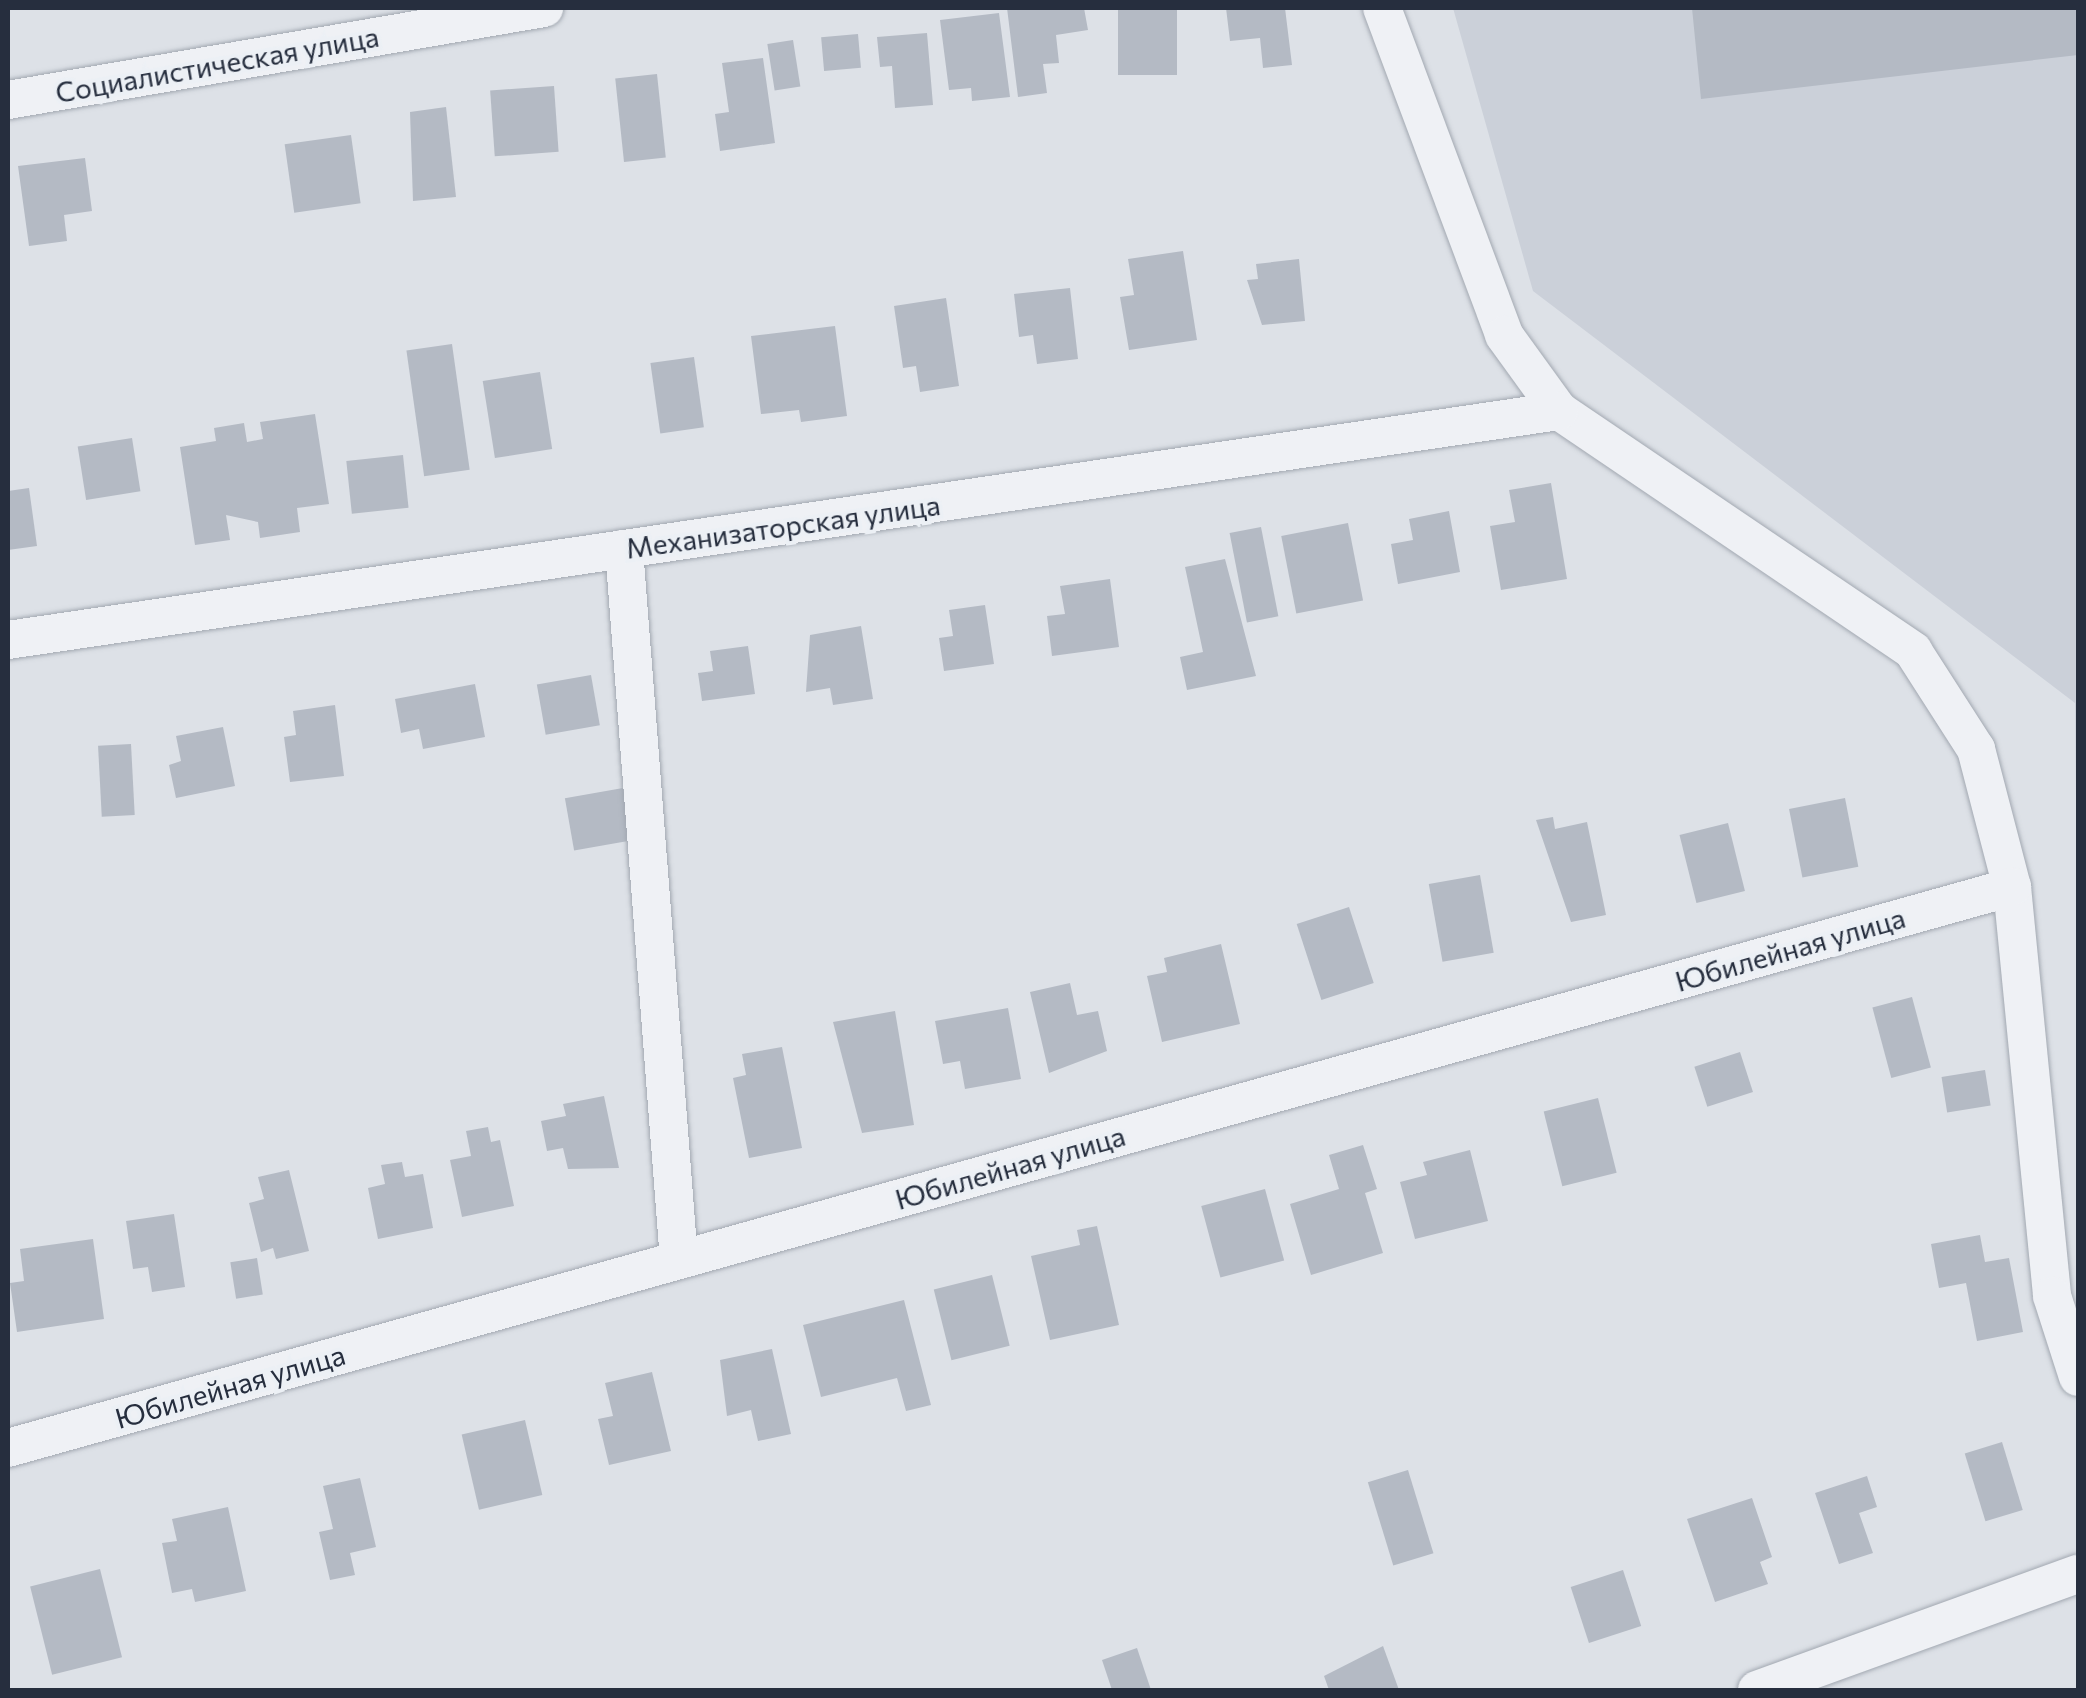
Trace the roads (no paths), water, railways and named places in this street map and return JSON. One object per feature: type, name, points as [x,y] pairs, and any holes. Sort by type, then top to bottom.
[{"type":"street","name":"Социалистическая улица","points":[[8,100],[544,8]]},
{"type":"street","points":[[1382,8],[1504,335],[1560,411],[1914,651],[1976,749],[2012,887],[2052,1296],[2078,1377]]},
{"type":"street","name":"Механизаторская улица","points":[[8,640],[1560,411]]},
{"type":"street","points":[[624,549],[679,1260]]},
{"type":"street","name":"Юбилейная улица","points":[[8,1448],[2012,887]]},
{"type":"street","points":[[1757,1690],[2078,1574]]}]
